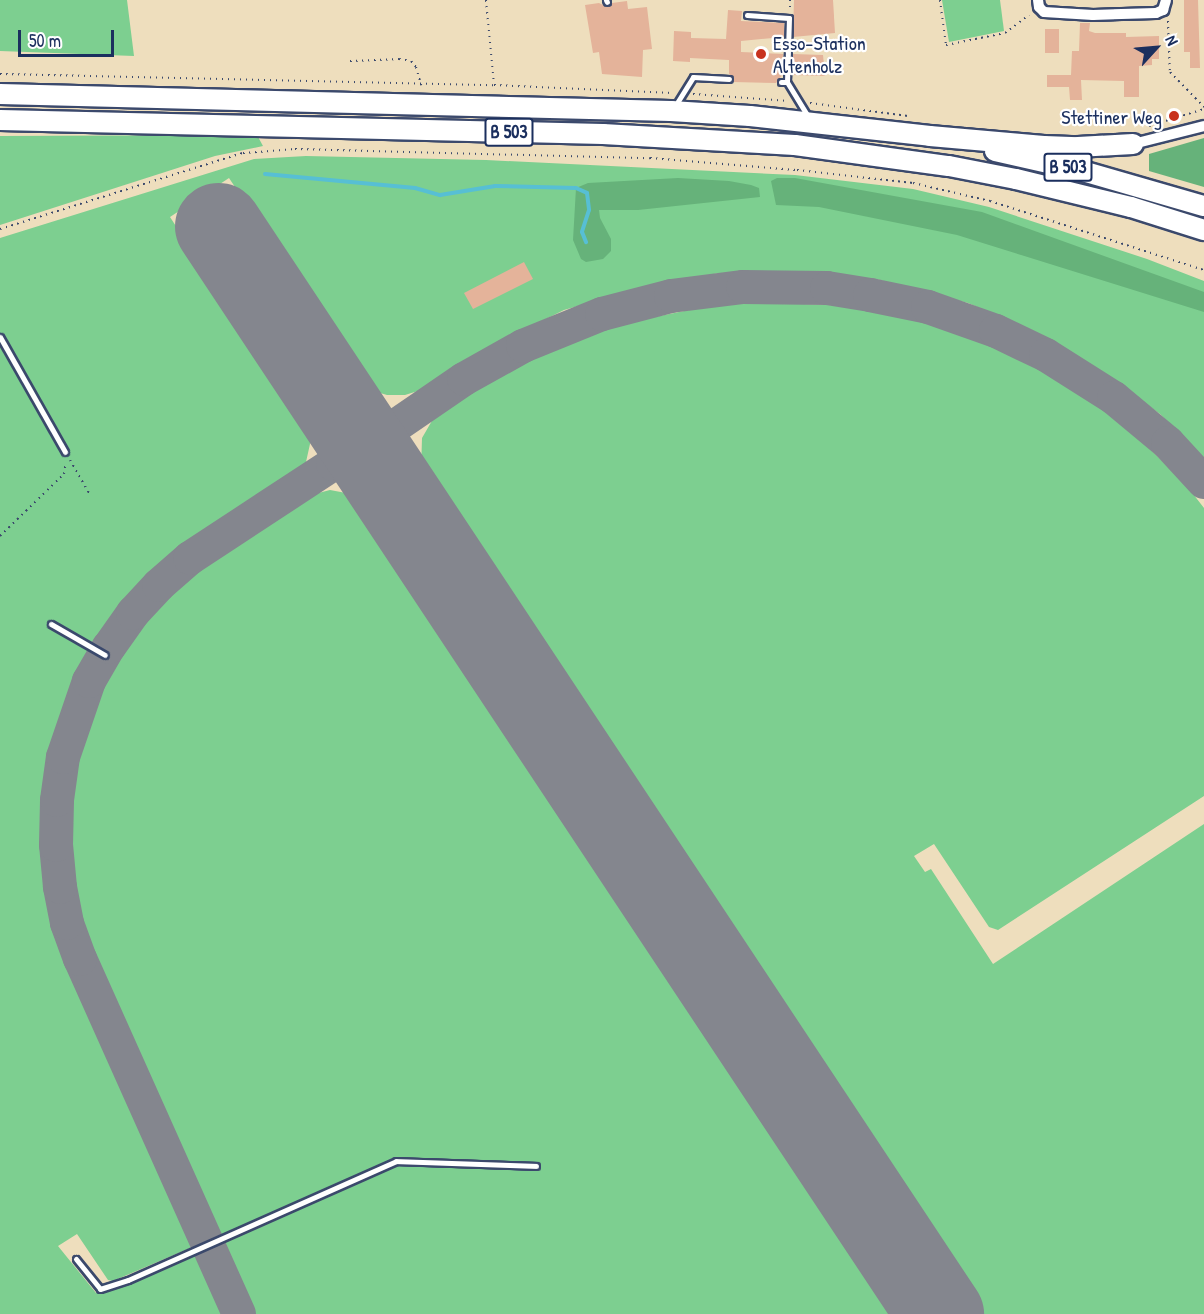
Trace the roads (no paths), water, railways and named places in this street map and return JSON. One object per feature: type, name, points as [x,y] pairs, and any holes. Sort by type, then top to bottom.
[{"type":"highway","name":"B 503","points":[[0,94],[671,111],[811,122],[930,136],[1079,170],[1204,206]]},
{"type":"highway","name":"B 503","points":[[0,120],[603,134],[795,145],[937,164],[1016,179],[1120,204],[1204,230]]},
{"type":"highway","points":[[930,136],[1078,147],[1133,144]]},
{"type":"street","points":[[1038,4],[1044,12],[1093,15],[1156,13],[1164,5]]},
{"type":"street","points":[[1133,144],[1204,126]]},
{"type":"lane","points":[[747,15],[789,18],[784,82],[811,122]]},
{"type":"lane","points":[[671,111],[693,77],[729,79]]},
{"type":"lane","points":[[0,337],[65,452]]},
{"type":"lane","points":[[51,624],[105,655]]},
{"type":"lane","points":[[76,1259],[100,1289],[128,1280],[396,1161],[536,1166]]},
{"type":"waterway","points":[[265,174],[415,188],[440,195],[495,186],[576,188],[587,193],[589,210],[582,232],[586,242]]},
{"type":"place","name":"Esso-Station Altenholz","points":[[761,54]]},
{"type":"place","name":"Stettiner Weg","points":[[1174,116]]}]
